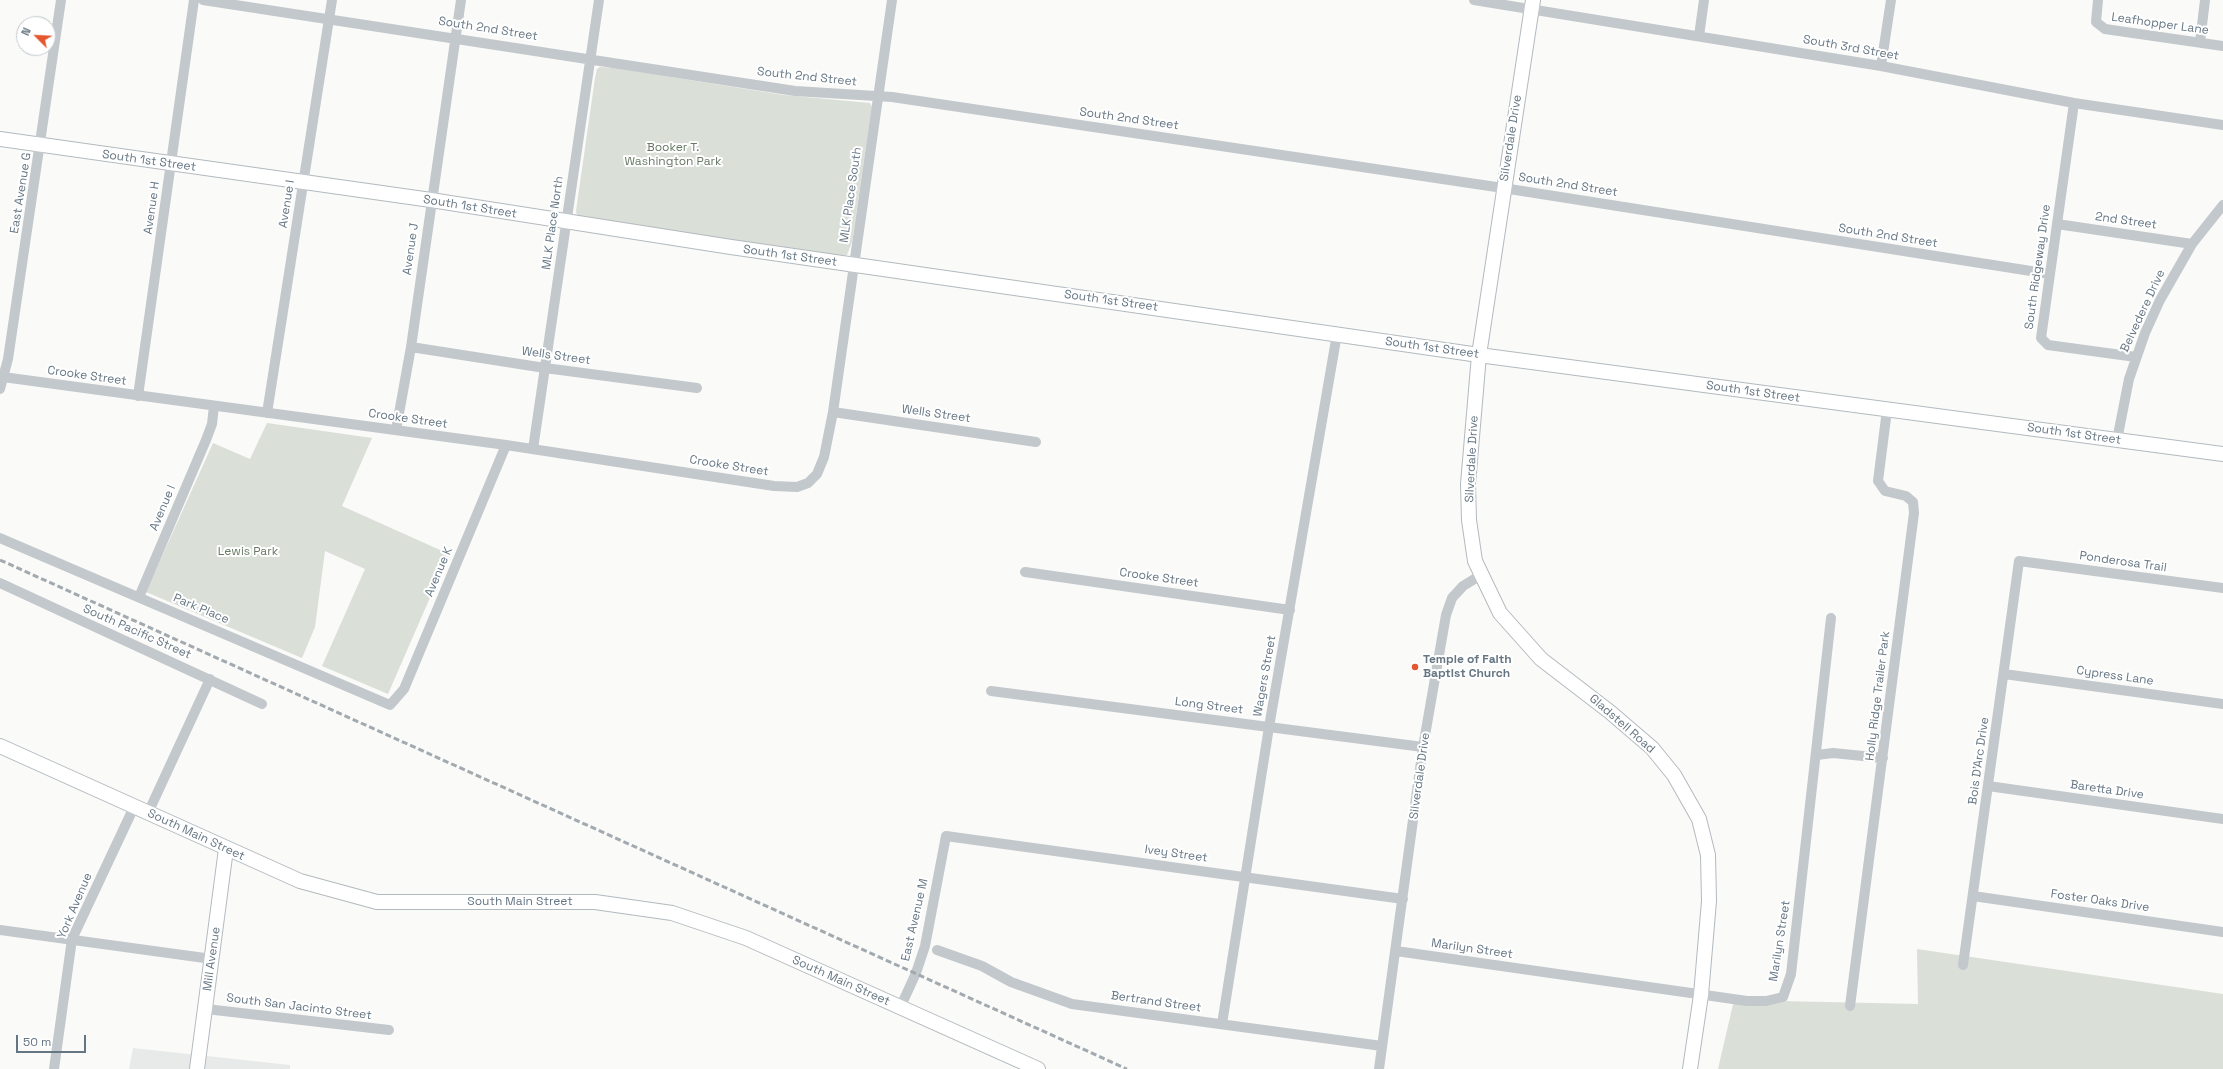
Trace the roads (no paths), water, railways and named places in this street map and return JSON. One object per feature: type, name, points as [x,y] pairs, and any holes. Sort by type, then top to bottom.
[{"type":"street","name":"East Avenue G","points":[[0,390],[8,359],[41,146],[61,0]]},
{"type":"street","name":"Avenue H","points":[[138,396],[194,0]]},
{"type":"street","name":"South 2nd Street","points":[[203,0],[330,18],[795,91],[878,96],[1503,188],[2050,274]]},
{"type":"street","name":"Avenue I","points":[[267,413],[332,0]]},
{"type":"street","name":"Avenue J","points":[[396,430],[411,347],[461,0]]},
{"type":"street","name":"MLK Place North","points":[[533,449],[599,0]]},
{"type":"street","name":"MLK Place South","points":[[808,483],[817,474],[824,457],[832,412],[892,0]]},
{"type":"street","name":"South 3rd Street","points":[[1474,0],[1532,4],[1699,36],[1881,66],[2074,103],[2223,124]]},
{"type":"street","points":[[1699,36],[1704,0]]},
{"type":"street","points":[[1881,66],[1891,0]]},
{"type":"street","name":"Leafhopper Lane","points":[[2098,0],[2096,22],[2105,29],[2223,46]]},
{"type":"street","points":[[2200,42],[2205,0]]},
{"type":"street","name":"Silverdale Drive","points":[[1379,1069],[1423,747],[1446,614],[1452,598],[1463,586],[1481,575],[1475,560],[1469,520],[1468,484],[1480,355],[1503,188],[1532,4]]},
{"type":"street","name":"South Ridgeway Drive","points":[[2074,103],[2041,334],[2043,342],[2048,345],[2136,357]]},
{"type":"street","name":"South 1st Street","points":[[0,139],[304,184],[431,200],[566,223],[1480,355],[2223,454]]},
{"type":"street","name":"Belvedere Drive","points":[[2117,440],[2124,396],[2136,357],[2160,300],[2192,244],[2223,205]]},
{"type":"street","name":"2nd Street","points":[[2057,224],[2192,244]]},
{"type":"street","name":"Wagers Street","points":[[1222,1024],[1247,877],[1269,727],[1338,334]]},
{"type":"street","name":"Wells Street","points":[[411,347],[545,368],[697,388]]},
{"type":"street","name":"Crooke Street","points":[[3,377],[506,445],[774,486],[797,487],[808,483]]},
{"type":"street","name":"Avenue I","points":[[139,597],[206,440],[212,424],[214,406]]},
{"type":"street","name":"Holly Ridge Trailer Park","points":[[1850,1006],[1914,513],[1913,502],[1906,496],[1885,490],[1878,480],[1887,410]]},
{"type":"street","name":"Wells Street","points":[[832,412],[1036,442]]},
{"type":"street","name":"Avenue K","points":[[390,705],[404,689],[506,445]]},
{"type":"street","name":"Park Place","points":[[0,538],[390,705]]},
{"type":"street","name":"Ponderosa Trail","points":[[2019,561],[2223,588]]},
{"type":"street","name":"Bois D'Arc Drive","points":[[1963,965],[2019,561]]},
{"type":"street","name":"Crooke Street","points":[[1025,572],[1290,610]]},
{"type":"street","name":"Gladstell Road","points":[[1481,575],[1500,613],[1517,635],[1541,660],[1610,712],[1652,748],[1674,775],[1699,819],[1708,855],[1709,901],[1701,995],[1690,1069]]},
{"type":"street","name":"South Pacific Street","points":[[0,583],[262,704]]},
{"type":"street","name":"Marilyn Street","points":[[1396,951],[1747,1001],[1766,1001],[1783,998],[1791,974],[1817,755],[1831,618]]},
{"type":"street","name":"Cypress Lane","points":[[2004,674],[2223,704]]},
{"type":"street","points":[[148,813],[210,679]]},
{"type":"street","name":"Long Street","points":[[991,692],[1423,747]]},
{"type":"street","name":"South Main Street","points":[[0,746],[300,881],[381,903],[595,902],[672,913],[746,938],[1038,1069]]},
{"type":"street","points":[[1817,755],[1833,753],[1883,758]]},
{"type":"street","name":"Baretta Drive","points":[[1988,786],[2223,819]]},
{"type":"street","name":"York Avenue","points":[[54,1069],[72,940],[134,807]]},
{"type":"street","name":"Ivey Street","points":[[946,836],[1403,899]]},
{"type":"street","name":"East Avenue M","points":[[900,1008],[916,973],[925,946],[946,836]]},
{"type":"street","name":"Mill Avenue","points":[[197,1069],[226,849]]},
{"type":"street","name":"Foster Oaks Drive","points":[[1973,896],[2223,932]]},
{"type":"street","points":[[0,930],[212,959]]},
{"type":"street","name":"Bertrand Street","points":[[937,950],[982,966],[1011,982],[1072,1004],[1382,1046]]},
{"type":"street","name":"South San Jacinto Street","points":[[206,1009],[389,1030]]},
{"type":"railway","points":[[0,560],[1127,1069]]},
{"type":"place","name":"Temple of Faith Baptist Church","points":[[1415,667]]},
{"type":"park label","name":"Booker T. Washington Park","points":[[673,155]]},
{"type":"park label","name":"Lewis Park","points":[[248,552]]}]
